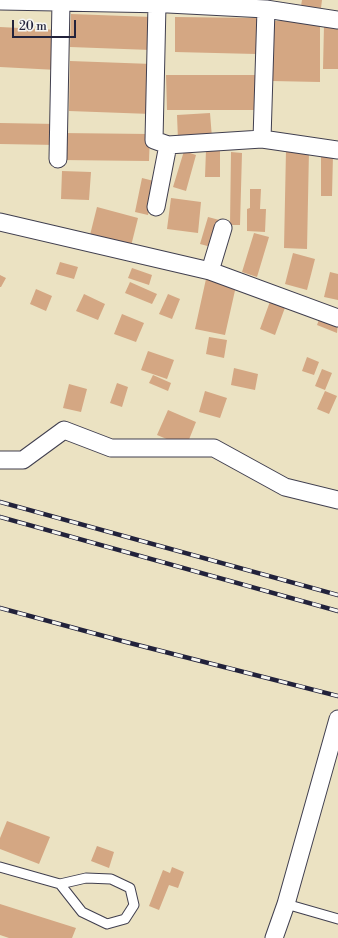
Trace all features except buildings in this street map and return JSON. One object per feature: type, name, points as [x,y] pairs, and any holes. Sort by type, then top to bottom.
[{"type":"street","points":[[0,1],[246,4],[266,9],[338,20]]},
{"type":"street","points":[[58,159],[61,2]]},
{"type":"street","points":[[164,3],[154,140],[168,145],[262,139],[338,150]]},
{"type":"street","points":[[262,139],[266,9]]},
{"type":"street","points":[[156,207],[168,145]]},
{"type":"street","points":[[0,223],[210,271],[338,318]]},
{"type":"street","points":[[210,271],[223,228]]},
{"type":"street","points":[[0,460],[23,460],[64,430],[111,448],[214,448],[285,487],[338,500]]},
{"type":"street","points":[[274,938],[286,904],[338,719]]},
{"type":"lane","points":[[0,867],[60,884],[86,878],[111,879],[130,888],[134,905],[125,918],[107,924],[82,912],[60,884]]},
{"type":"lane","points":[[286,904],[338,919]]},
{"type":"railway","points":[[0,502],[338,595]]},
{"type":"railway","points":[[0,517],[338,611]]},
{"type":"railway","points":[[0,608],[338,696]]}]
